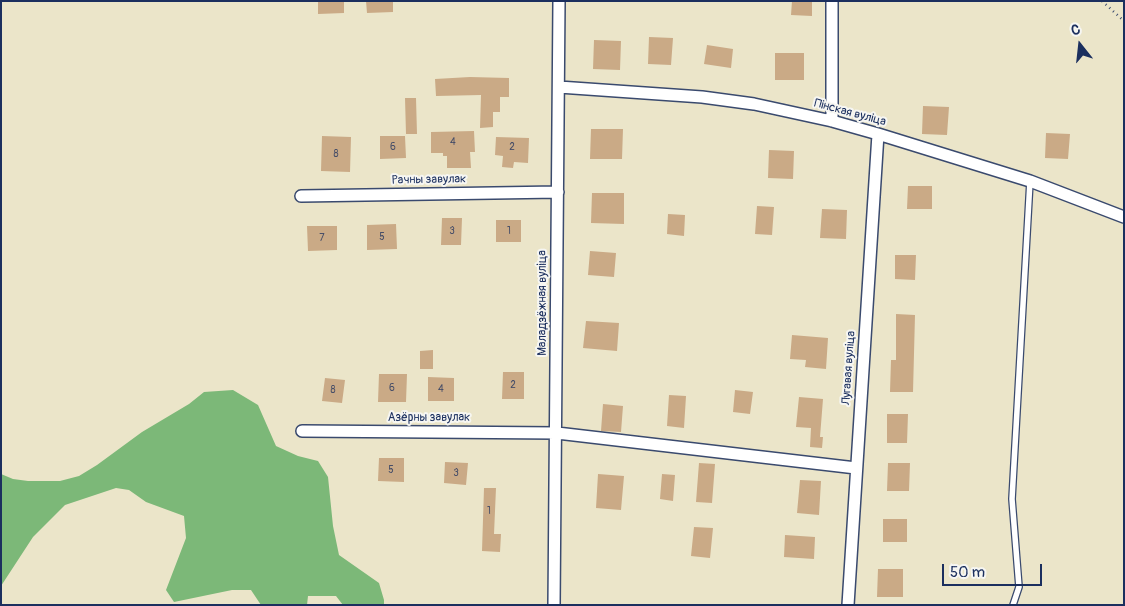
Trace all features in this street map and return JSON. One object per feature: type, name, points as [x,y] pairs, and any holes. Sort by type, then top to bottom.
[{"type":"street","name":"Маладзёжная вуліца","points":[[554,605],[557,433],[559,1]]},
{"type":"street","points":[[832,1],[832,121]]},
{"type":"street","name":"Пінская вуліца","points":[[559,87],[702,97],[754,104],[832,121],[1030,181],[1124,217]]},
{"type":"street","name":"Лугавая вуліца","points":[[848,605],[878,134]]},
{"type":"street","name":"Рачны завулак","points":[[301,196],[558,192]]},
{"type":"street","name":"Азёрны завулак","points":[[302,431],[557,433],[856,468]]},
{"type":"lane","points":[[1013,605],[1019,587],[1012,499],[1030,181]]},
{"type":"path","points":[[1102,1],[1124,21]]},
{"type":"green space","points":[[233,390],[258,405],[276,446],[298,456],[318,461],[328,477],[333,526],[339,555],[379,583],[384,605],[343,605],[336,596],[308,596],[307,605],[261,605],[251,590],[232,590],[174,602],[166,590],[186,538],[184,516],[146,502],[129,490],[116,488],[65,505],[33,537],[1,586],[1,474],[13,479],[28,481],[60,481],[79,476],[142,432],[189,404],[204,392]]},
{"type":"building","points":[[318,1],[344,1],[344,13],[318,14]]},
{"type":"building","points":[[366,1],[393,1],[393,12],[367,13]]},
{"type":"building","points":[[792,1],[812,2],[812,16],[791,15]]},
{"type":"building","points":[[649,37],[673,38],[671,65],[648,64]]},
{"type":"building","points":[[594,40],[621,41],[620,70],[593,69]]},
{"type":"building","points":[[707,45],[733,49],[731,68],[704,64]]},
{"type":"building","points":[[775,53],[804,53],[804,80],[775,80]]},
{"type":"building","points":[[470,77],[509,78],[509,97],[500,97],[500,112],[493,112],[493,127],[480,128],[481,95],[436,96],[435,79]]},
{"type":"building","points":[[405,98],[416,98],[417,134],[406,134]]},
{"type":"building","points":[[923,106],[949,107],[947,135],[922,134]]},
{"type":"building","points":[[591,129],[623,129],[622,159],[590,159]]},
{"type":"building","points":[[474,131],[475,152],[470,152],[471,168],[447,168],[447,156],[443,156],[443,153],[431,153],[431,132]]},
{"type":"building","points":[[1046,133],[1070,134],[1068,159],[1045,158]]},
{"type":"building","points":[[322,136],[351,137],[350,172],[321,171]]},
{"type":"building","points":[[380,136],[405,136],[406,158],[380,159]]},
{"type":"building","points":[[496,137],[529,138],[528,163],[514,162],[513,168],[502,167],[503,156],[495,155]]},
{"type":"building","points":[[769,150],[794,151],[793,179],[768,178]]},
{"type":"building","points":[[908,186],[932,186],[932,209],[907,209]]},
{"type":"building","points":[[592,193],[624,193],[624,224],[591,223]]},
{"type":"building","points":[[757,206],[774,207],[772,235],[755,234]]},
{"type":"building","points":[[822,209],[847,210],[846,239],[820,238]]},
{"type":"building","points":[[668,214],[685,215],[684,236],[667,234]]},
{"type":"building","points":[[442,218],[462,218],[461,245],[441,245]]},
{"type":"building","points":[[496,220],[521,220],[521,242],[496,242]]},
{"type":"building","points":[[396,224],[397,249],[367,250],[367,225]]},
{"type":"building","points":[[307,226],[337,226],[337,250],[308,251]]},
{"type":"building","points":[[590,251],[616,253],[614,277],[588,275]]},
{"type":"building","points":[[895,255],[916,255],[915,280],[895,279]]},
{"type":"building","points":[[896,314],[915,315],[913,392],[890,392],[891,360],[896,360]]},
{"type":"building","points":[[586,321],[619,323],[617,351],[583,348]]},
{"type":"building","points":[[792,335],[828,338],[826,369],[805,367],[806,360],[790,359]]},
{"type":"building","points":[[433,350],[433,369],[420,369],[420,351]]},
{"type":"building","points":[[503,372],[524,372],[524,399],[502,399]]},
{"type":"building","points":[[379,374],[407,374],[406,402],[378,402]]},
{"type":"building","points":[[428,377],[454,378],[454,401],[428,401]]},
{"type":"building","points":[[325,378],[345,380],[342,403],[322,401]]},
{"type":"building","points":[[735,390],[753,392],[750,414],[733,412]]},
{"type":"building","points":[[669,395],[686,396],[684,428],[667,426]]},
{"type":"building","points":[[799,397],[823,399],[820,437],[823,437],[822,448],[810,447],[811,428],[796,427]]},
{"type":"building","points":[[603,404],[623,406],[621,432],[601,431]]},
{"type":"building","points":[[887,414],[908,414],[907,443],[887,443]]},
{"type":"building","points":[[379,458],[404,458],[404,482],[378,481]]},
{"type":"building","points":[[445,462],[468,463],[466,485],[444,483]]},
{"type":"building","points":[[699,463],[715,464],[712,503],[696,502]]},
{"type":"building","points":[[888,463],[910,463],[909,491],[887,491]]},
{"type":"building","points":[[598,474],[624,476],[621,510],[596,508]]},
{"type":"building","points":[[662,474],[675,475],[673,501],[660,499]]},
{"type":"building","points":[[800,480],[821,481],[819,515],[797,513]]},
{"type":"building","points":[[484,488],[496,488],[494,534],[501,534],[500,552],[482,551]]},
{"type":"building","points":[[883,519],[907,519],[907,542],[883,542]]},
{"type":"building","points":[[694,527],[713,528],[710,558],[691,556]]},
{"type":"building","points":[[785,535],[815,537],[814,559],[784,557]]},
{"type":"building","points":[[878,569],[903,569],[903,597],[877,597]]}]
